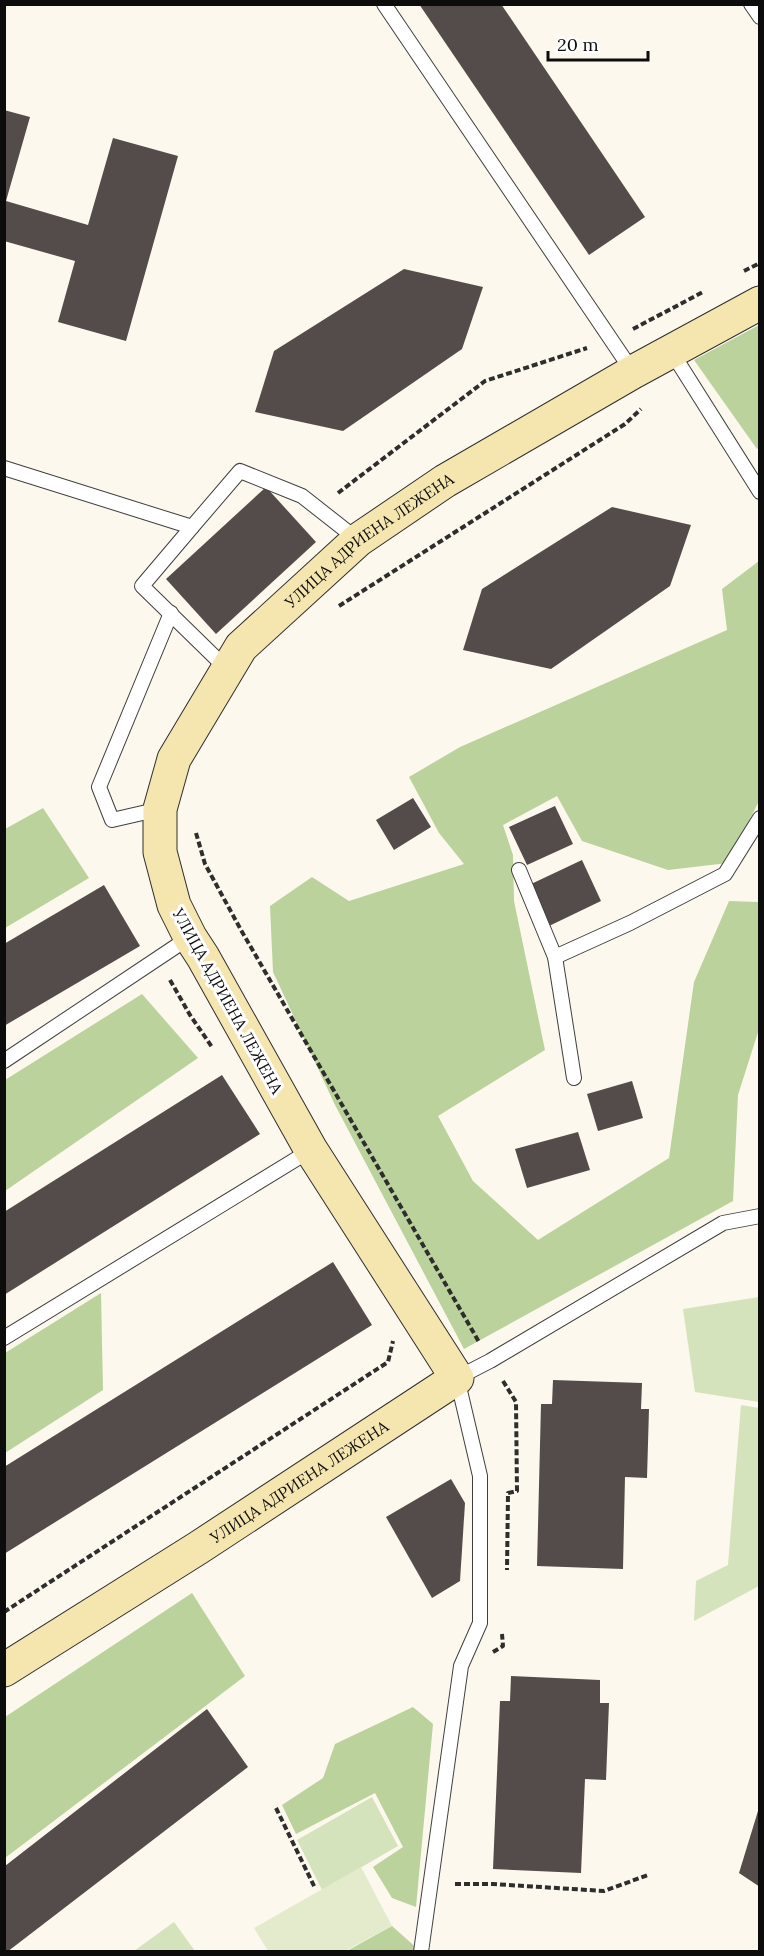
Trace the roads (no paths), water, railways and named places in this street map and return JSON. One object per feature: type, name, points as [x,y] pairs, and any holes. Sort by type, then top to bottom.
[{"type":"street","name":"УЛИЦА АДРИЕНА ЛЕЖЕНА","points":[[4,1670],[198,1548],[457,1378],[311,1150],[174,905],[160,852],[160,809],[174,759],[241,647],[358,540],[445,481],[633,372],[759,303]]},
{"type":"lane","points":[[384,4],[633,372]]},
{"type":"lane","points":[[751,4],[759,17]]},
{"type":"lane","points":[[671,351],[759,492]]},
{"type":"lane","points":[[4,468],[192,527]]},
{"type":"lane","points":[[227,669],[142,586],[240,471],[302,496],[358,540]]},
{"type":"lane","points":[[160,809],[112,820],[99,787],[171,613]]},
{"type":"lane","points":[[555,957],[630,923],[725,874],[759,818]]},
{"type":"lane","points":[[519,870],[555,957],[574,1078]]},
{"type":"lane","points":[[4,1061],[190,937]]},
{"type":"lane","points":[[4,1338],[311,1150]]},
{"type":"lane","points":[[421,1952],[461,1666],[480,1623],[480,1476],[457,1378],[490,1361],[723,1223],[759,1216]]}]
